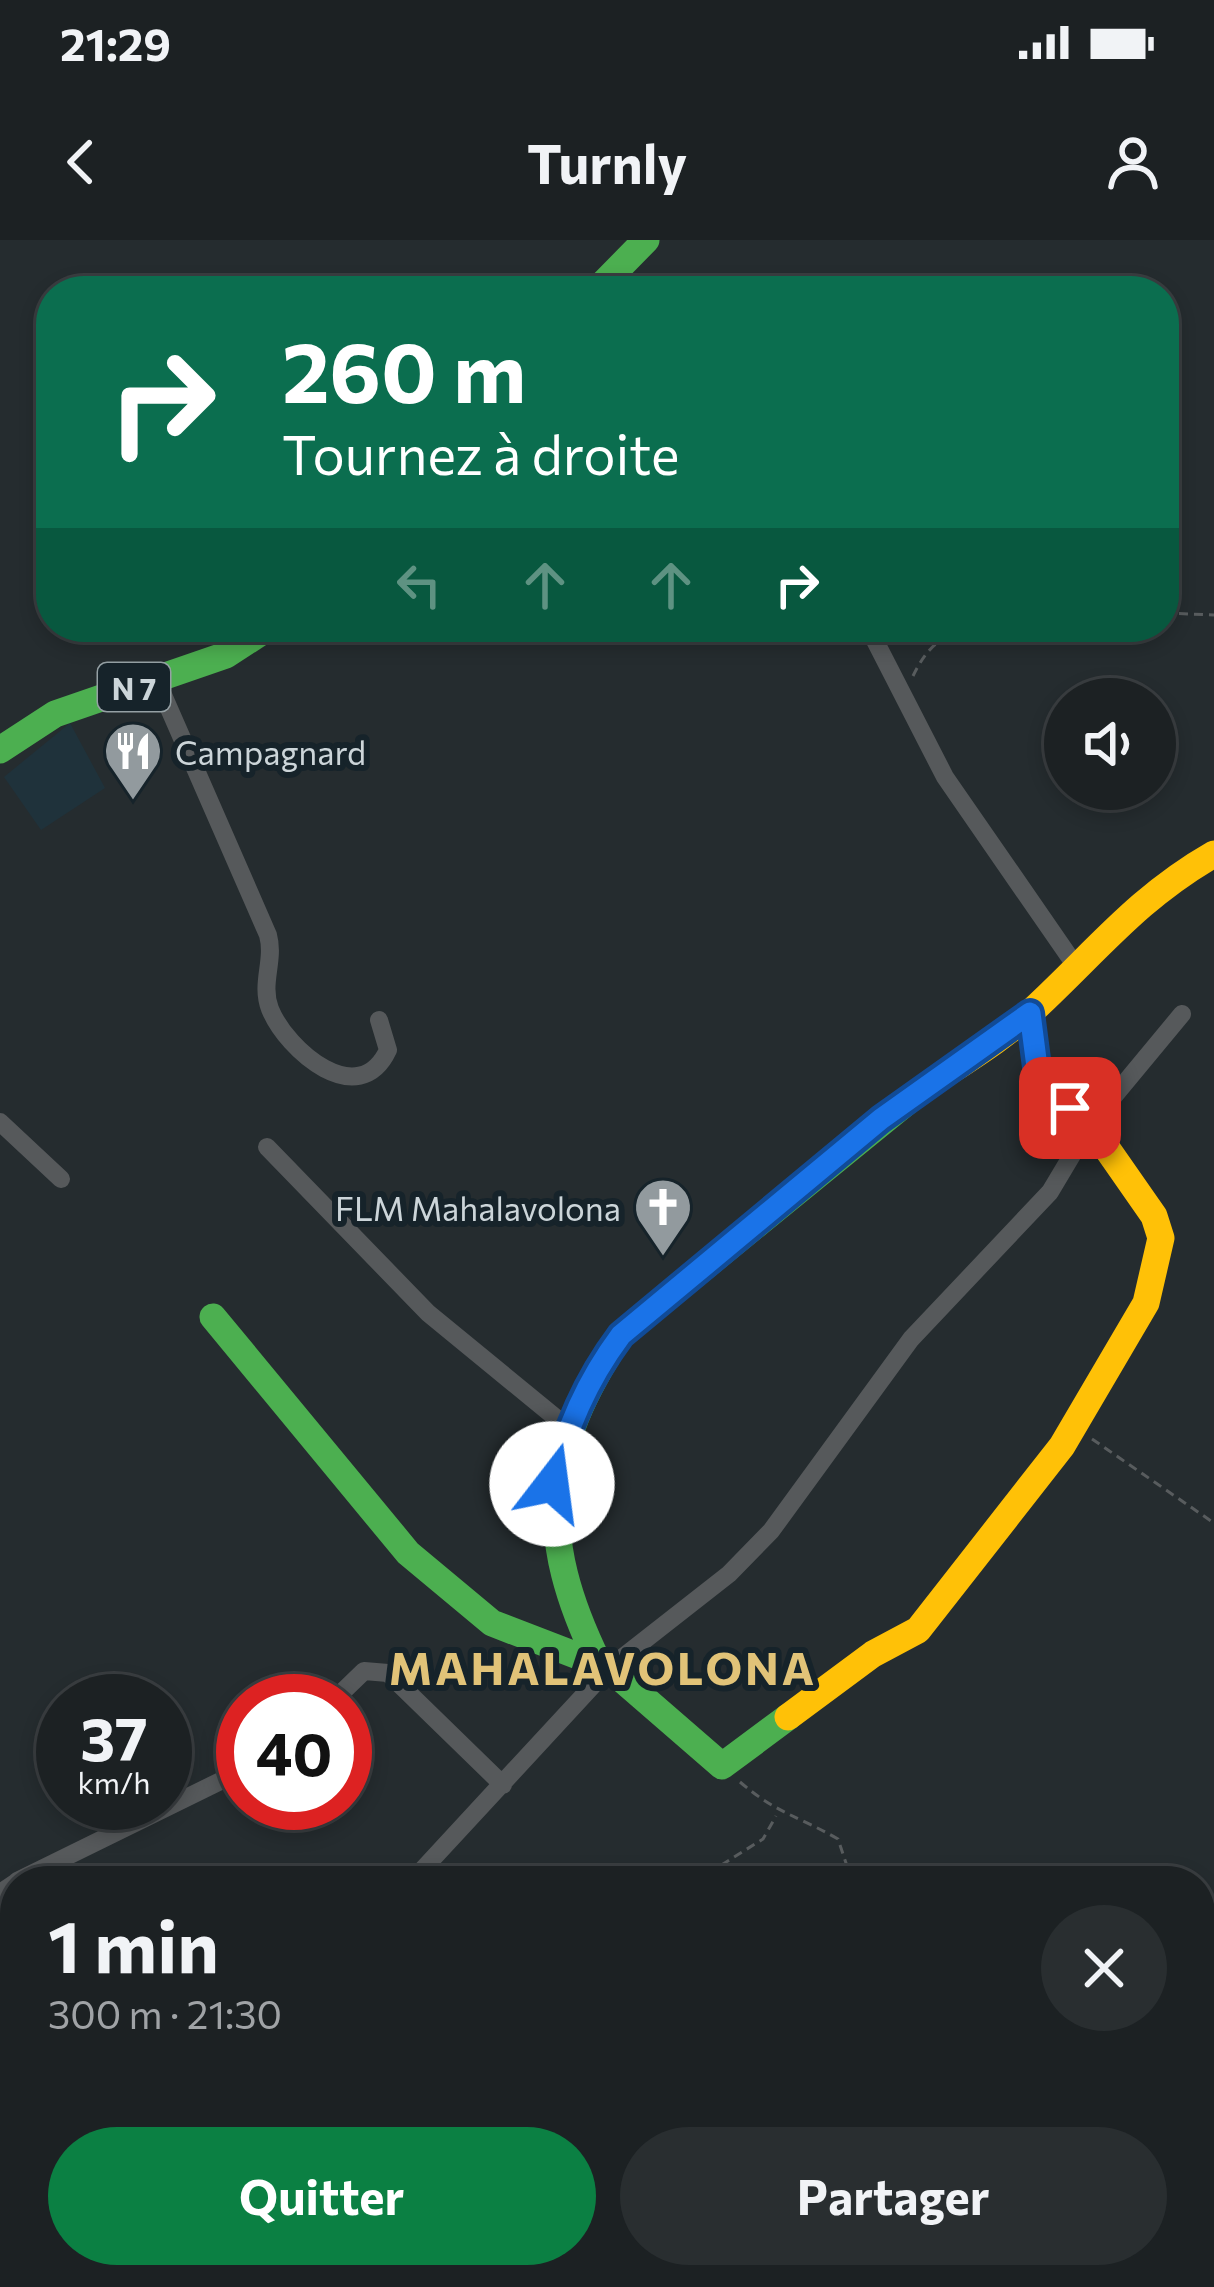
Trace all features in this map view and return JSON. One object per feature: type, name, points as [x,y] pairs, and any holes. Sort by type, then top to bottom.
[{"type":"street","points":[[611,276],[646,240]]},
{"type":"street","name":"N 7","points":[[0,750],[55,714],[226,655],[246,642]]},
{"type":"street","points":[[876,642],[946,777],[1076,964]]},
{"type":"street","points":[[157,681],[268,935],[274,958],[266,994],[287,1039],[335,1076],[358,1079],[380,1066],[388,1050],[379,1020]]},
{"type":"street","points":[[1030,1013],[1037,1067],[1050,1090],[1090,1125],[1154,1216],[1161,1238],[1146,1303],[1073,1427],[918,1630],[873,1654],[722,1766],[603,1665],[581,1631],[550,1528],[552,1484],[567,1427],[596,1369],[634,1323],[881,1119],[1030,1013],[1163,883],[1214,854]]},
{"type":"street","points":[[426,1866],[503,1785],[603,1665],[729,1574],[771,1531],[911,1339],[1050,1192],[1090,1125],[1182,1014]]},
{"type":"street","points":[[0,1122],[61,1179]]},
{"type":"street","points":[[267,1147],[428,1313],[567,1427]]},
{"type":"street","points":[[213,1317],[408,1553],[492,1623],[603,1665]]},
{"type":"street","points":[[361,1674],[388,1673],[503,1785]]},
{"type":"street","points":[[48,1866],[216,1783]]},
{"type":"path","points":[[1179,614],[1214,615]]},
{"type":"path","points":[[902,687],[926,648],[939,642]]},
{"type":"path","points":[[1073,1427],[1214,1523]]},
{"type":"path","points":[[722,1766],[777,1814],[802,1819],[838,1839],[847,1866]]},
{"type":"path","points":[[719,1866],[763,1838],[777,1814]]},
{"type":"shaded area","points":[[70,723],[105,788],[41,830],[4,777]]},
{"type":"traffic: fast","points":[[611,276],[646,240]]},
{"type":"traffic: fast","points":[[0,750],[55,714],[226,655],[246,642]]},
{"type":"traffic: fast","points":[[1030,1013],[1037,1067],[1050,1090],[1101,1140]]},
{"type":"traffic: fast","points":[[598,1662],[564,1574],[557,1534],[563,1456],[595,1377],[621,1335],[919,1092]]},
{"type":"traffic: fast","points":[[213,1317],[408,1553],[492,1623],[609,1668],[722,1766],[788,1717]]},
{"type":"traffic: slow","points":[[919,1092],[1019,1022],[1139,907],[1214,854]]},
{"type":"traffic: slow","points":[[788,1717],[873,1654],[918,1630],[1062,1446],[1146,1303],[1161,1238],[1154,1216],[1101,1140]]},
{"type":"place","name":"Campagnard","points":[[133,802]]},
{"type":"place","name":"FLM Mahalavolona","points":[[663,1258]]},
{"type":"district","name":"MAHALAVOLONA","points":[[603,1666]]},
{"type":"route","points":[[552,1484],[567,1427],[596,1369],[621,1335],[881,1119],[1030,1013],[1037,1067],[1050,1090],[1070,1108]]}]
